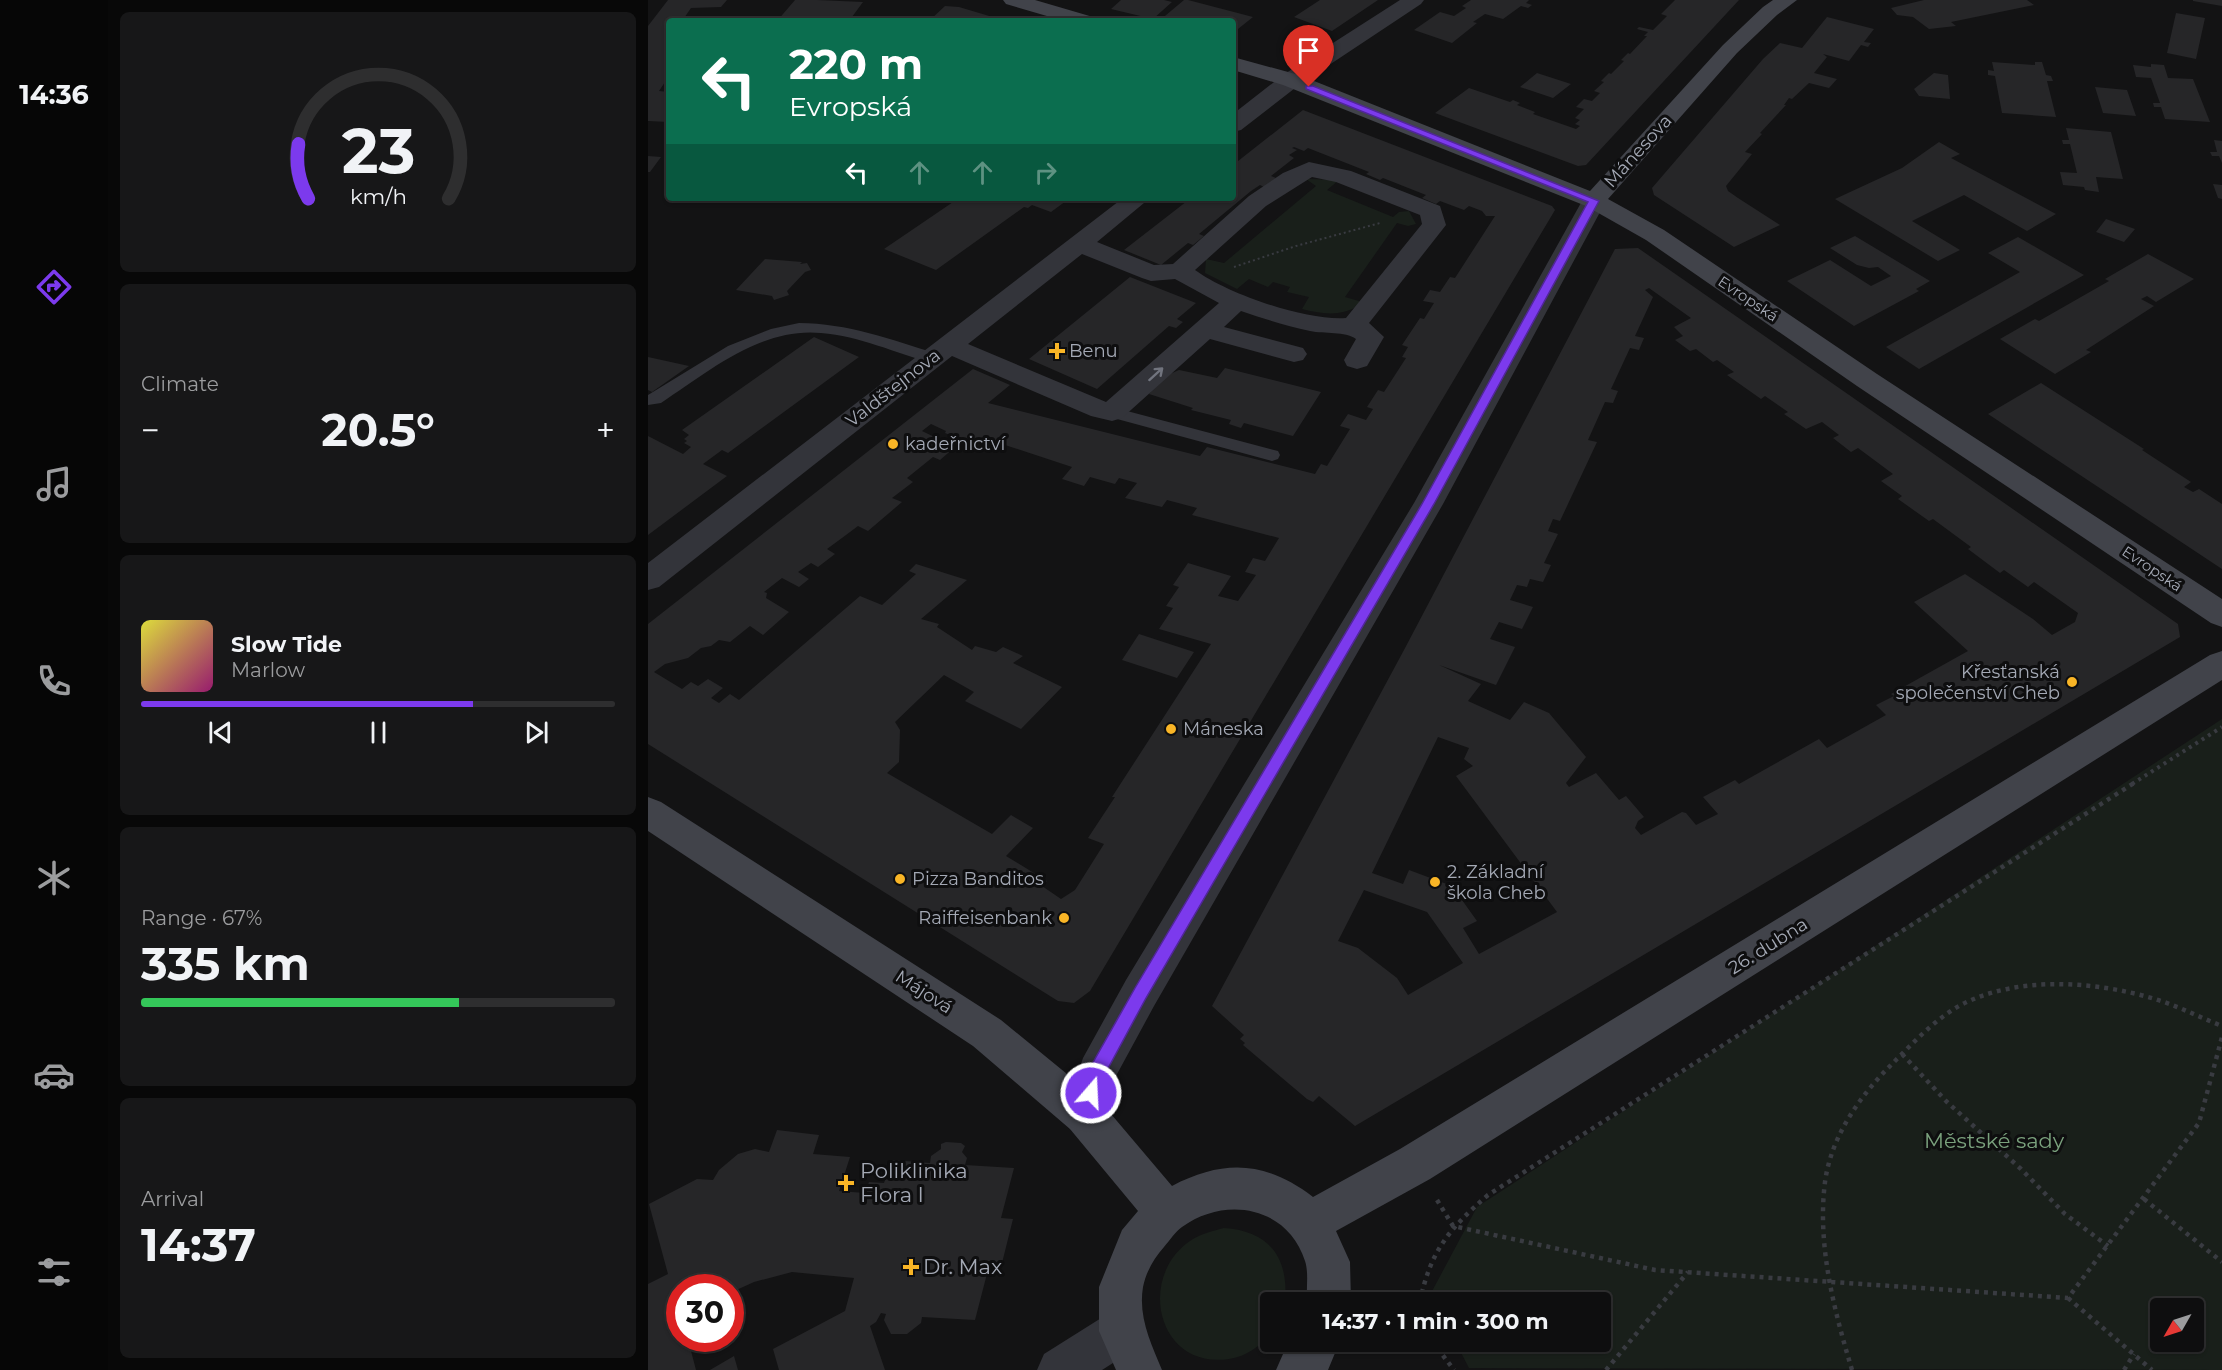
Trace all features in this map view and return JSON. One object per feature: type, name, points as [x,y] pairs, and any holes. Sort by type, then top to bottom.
[{"type":"street","points":[[1013,0],[1076,18]]},
{"type":"street","points":[[1236,123],[1291,80],[1414,0]]},
{"type":"street","name":"Mánesova","points":[[1085,1115],[1097,1071],[1428,504],[1594,201],[1730,49],[1770,10],[1787,0]]},
{"type":"street","name":"Evropská","points":[[1236,64],[1291,80],[1594,201],[1655,235],[1877,387],[2222,615]]},
{"type":"street","points":[[1183,274],[1244,213],[1294,175],[1309,169],[1343,176],[1431,211],[1434,225],[1354,326]]},
{"type":"street","name":"Valdštejnova","points":[[648,579],[1134,201]]},
{"type":"street","points":[[1079,244],[1151,273],[1183,274],[1237,302],[1327,326],[1354,326],[1371,338],[1357,360]]},
{"type":"street","points":[[940,351],[1112,412],[1237,302]]},
{"type":"street","points":[[1206,330],[1294,354]]},
{"type":"street","name":"26. dubna","points":[[1310,1222],[1415,1164],[2222,664]]},
{"type":"street","name":"Májová","points":[[648,812],[987,1033],[1085,1115],[1166,1212]]},
{"type":"street","points":[[1060,1370],[1130,1351],[1121,1287],[1137,1245],[1166,1212],[1202,1193],[1242,1187],[1279,1198],[1310,1222],[1328,1262],[1329,1292]]},
{"type":"lane","points":[[648,400],[655,399],[755,339],[794,328],[819,328],[846,332],[940,351]]},
{"type":"lane","points":[[1112,412],[1272,454]]},
{"type":"path","points":[[1183,274],[1234,267],[1296,246],[1384,222],[1432,215]]},
{"type":"path","points":[[1421,1292],[1431,1258],[1453,1226],[1488,1195],[2222,727]]},
{"type":"path","points":[[1852,1370],[1829,1282],[1824,1233],[1825,1179],[1835,1145],[1848,1114],[1902,1054],[1939,1020],[1967,1002],[1998,991],[2031,986],[2073,986],[2132,993],[2176,1006],[2222,1026]]},
{"type":"path","points":[[2068,1298],[2199,1123],[2222,1037]]},
{"type":"path","points":[[1902,1054],[1947,1102],[2021,1169],[2065,1214],[2108,1246]]},
{"type":"path","points":[[1415,1164],[1453,1226],[1655,1270],[2068,1298],[2152,1370]]},
{"type":"path","points":[[2144,1199],[2222,1262]]},
{"type":"path","points":[[1606,1370],[1688,1272]]},
{"type":"path","points":[[1440,1352],[1454,1370]]},
{"type":"path","points":[[2124,1370],[2133,1354]]},
{"type":"green space","points":[[1306,179],[1339,180],[1327,190],[1393,217],[1399,212],[1409,211],[1416,224],[1408,226],[1397,223],[1345,297],[1359,301],[1359,305],[1339,313],[1302,309],[1309,297],[1287,292],[1290,287],[1273,282],[1268,287],[1249,279],[1237,289],[1205,273],[1206,259],[1224,263],[1316,186]]},
{"type":"green space","name":"Městské sady","points":[[2222,719],[2222,1370],[1469,1368],[1461,1352],[1611,1352],[1611,1292],[1432,1292],[1477,1207]]},
{"type":"green space","points":[[1224,1228],[1253,1234],[1273,1249],[1283,1272],[1285,1292],[1260,1292],[1260,1344],[1241,1356],[1229,1359],[1204,1358],[1185,1350],[1170,1335],[1162,1316],[1160,1295],[1164,1274],[1175,1255],[1193,1239]]},
{"type":"building","points":[[668,0],[727,0],[721,7],[691,8],[684,18],[666,18],[666,82],[659,91],[666,92],[666,122],[648,121],[648,26]]},
{"type":"building","points":[[795,0],[863,2],[851,18],[780,18]]},
{"type":"building","points":[[1121,0],[1172,2],[1154,18],[1111,9]]},
{"type":"building","points":[[1184,0],[1253,17],[1236,31],[1236,18],[1163,18]]},
{"type":"building","points":[[1320,0],[1378,0],[1332,31],[1294,17]]},
{"type":"building","points":[[1471,0],[1529,0],[1526,3],[1532,5],[1528,8],[1521,6],[1503,19],[1485,14],[1473,22],[1477,23],[1452,43],[1414,30],[1440,12],[1454,16],[1466,8],[1462,6]]},
{"type":"building","points":[[1675,0],[1739,0],[1586,165],[1578,166],[1435,113],[1469,88],[1510,102],[1513,100],[1520,103],[1517,105],[1535,112],[1533,114],[1576,129],[1580,126],[1575,124],[1580,120],[1575,118],[1584,109],[1576,107],[1584,99],[1592,101],[1600,93],[1594,91],[1604,82],[1601,81],[1609,73],[1611,74],[1624,61],[1621,60],[1647,36],[1644,36],[1648,32],[1637,29],[1639,27],[1653,30],[1667,16],[1661,14]]},
{"type":"building","points":[[1924,0],[2027,0],[2034,5],[1951,22],[1956,26],[1929,29],[1913,17],[1897,15],[1891,8]]},
{"type":"building","points":[[2222,0],[2222,6],[2193,1]]},
{"type":"building","points":[[945,6],[959,7],[996,18],[932,18]]},
{"type":"building","points":[[2176,13],[2205,18],[2196,59],[2167,53]]},
{"type":"building","points":[[1827,17],[1874,29],[1864,42],[1871,43],[1868,47],[1861,45],[1849,61],[1823,54],[1827,57],[1814,73],[1837,79],[1829,88],[1809,83],[1792,99],[1789,98],[1784,105],[1786,105],[1745,152],[1752,154],[1726,186],[1728,191],[1780,225],[1734,247],[1654,195],[1652,188],[1763,59],[1780,43],[1802,48]]},
{"type":"building","points":[[1992,62],[2035,65],[2035,62],[2042,62],[2046,75],[2051,76],[2053,81],[2047,81],[2056,117],[2002,113],[1995,76],[1988,75],[1988,70],[1994,71]]},
{"type":"building","points":[[2151,64],[2164,65],[2168,78],[2193,79],[2210,122],[2165,119],[2161,107],[2154,107],[2153,103],[2160,103],[2151,78],[2136,77],[2133,65],[2151,67]]},
{"type":"building","points":[[1537,73],[1571,84],[1553,98],[1520,87]]},
{"type":"building","points":[[1934,73],[1948,75],[1950,99],[1919,96],[1914,89]]},
{"type":"building","points":[[2095,87],[2127,90],[2136,116],[2103,113]]},
{"type":"building","points":[[1303,110],[1552,206],[1555,210],[1090,991],[1074,1003],[1058,1001],[648,744],[648,624],[973,369],[1010,385],[988,403],[1200,456],[1207,447],[1315,474],[1321,464],[1327,466],[1350,429],[1340,426],[1348,414],[1366,420],[1373,409],[1367,407],[1378,390],[1384,392],[1406,358],[1402,357],[1408,347],[1402,345],[1420,318],[1424,319],[1434,303],[1423,301],[1430,290],[1440,292],[1450,277],[1455,278],[1495,216],[1486,216],[1482,211],[1469,206],[1464,210],[1440,201],[1436,204],[1422,198],[1426,195],[1383,178],[1380,180],[1366,174],[1369,172],[1308,148],[1304,151],[1294,147],[1292,148],[1297,150],[1289,155],[1294,158],[1271,176],[1276,178],[1264,187],[1260,185],[1251,191],[1199,234],[1204,236],[1193,245],[1188,243],[1161,265],[1124,250],[1187,201],[1236,201],[1236,163]],"holes":[[[931,424],[946,431],[945,433],[965,441],[1000,446],[1002,444],[1072,467],[1062,479],[1084,486],[1090,477],[1115,484],[1119,478],[1137,483],[1125,498],[1162,507],[1167,500],[1197,508],[1192,515],[1279,538],[1265,561],[1253,558],[1245,572],[1256,575],[1238,601],[1218,596],[1231,576],[1188,563],[1173,585],[1179,587],[1166,606],[1173,608],[1159,629],[1211,644],[1088,838],[1104,844],[1075,890],[1061,899],[1042,886],[1047,881],[1006,856],[1033,828],[1011,815],[992,834],[887,773],[899,762],[900,730],[895,722],[944,675],[974,692],[965,701],[1021,729],[1062,687],[1013,663],[1023,656],[1003,647],[996,652],[975,646],[972,650],[937,627],[939,624],[921,619],[967,580],[916,564],[909,571],[916,574],[882,605],[860,596],[739,700],[730,694],[719,703],[711,698],[723,688],[708,679],[698,686],[691,682],[682,689],[654,672],[665,664],[688,658],[701,648],[711,646],[719,640],[730,642],[750,626],[763,635],[789,612],[766,598],[767,593],[764,592],[782,578],[799,587],[809,579],[798,572],[811,563],[818,567],[835,554],[827,549],[858,526],[868,531],[902,502],[892,498],[913,482],[907,478],[933,457],[940,460],[955,447],[922,431]]]},
{"type":"building","points":[[2066,128],[2111,132],[2123,179],[2096,177],[2099,192],[2085,190],[2084,187],[2063,185],[2060,172],[2077,173],[2070,144],[2063,144],[2062,140],[2069,140]]},
{"type":"building","points":[[2214,140],[2222,141],[2222,163],[2219,156],[2212,156],[2210,152],[2217,152]]},
{"type":"building","points":[[1939,142],[1960,154],[1951,158],[2056,214],[2027,231],[1964,195],[1912,221],[1960,250],[1938,261],[1835,199],[1902,168]]},
{"type":"building","points":[[648,156],[661,157],[650,172],[648,172]]},
{"type":"building","points":[[2213,184],[2222,185],[2222,199],[2218,198]]},
{"type":"building","points":[[955,201],[1066,201],[1051,212],[1032,205],[1028,208],[1024,207],[936,270],[884,249]]},
{"type":"building","points":[[2106,219],[2135,229],[2124,242],[2096,232]]},
{"type":"building","points":[[1855,236],[1930,281],[1916,289],[1919,291],[1854,326],[1787,281],[1830,260],[1871,286],[1891,276],[1878,267],[1869,268],[1857,265],[1830,248]]},
{"type":"building","points":[[2018,237],[2084,275],[1919,369],[1886,347],[2020,272],[1988,253]]},
{"type":"building","points":[[1638,248],[2178,624],[2180,637],[1355,1126],[1319,1096],[1313,1102],[1307,1099],[1243,1045],[1245,1043],[1240,1039],[1244,1035],[1212,1006],[1404,650],[1615,249]],"holes":[[[1649,288],[1691,318],[1674,327],[1683,336],[1675,340],[1690,351],[1696,349],[1713,362],[1717,360],[1734,372],[1727,375],[1761,399],[1765,396],[1788,412],[1784,414],[1806,429],[1822,422],[1839,435],[1833,438],[1851,452],[1858,448],[1893,474],[1881,481],[1902,496],[1898,499],[1929,521],[1933,519],[1971,547],[1968,549],[2000,573],[2004,570],[2028,587],[2034,582],[2078,613],[2075,622],[2052,635],[2033,619],[1965,574],[1914,602],[1968,651],[1891,694],[1894,696],[1876,705],[1886,715],[1827,748],[1819,739],[1739,784],[1735,780],[1703,797],[1718,814],[1696,825],[1686,813],[1682,812],[1641,835],[1635,828],[1638,821],[1644,817],[1626,796],[1619,800],[1596,773],[1569,787],[1566,783],[1586,757],[1549,713],[1524,702],[1510,720],[1468,701],[1481,684],[1439,665],[1496,685],[1515,647],[1490,639],[1499,622],[1522,629],[1533,607],[1510,600],[1517,585],[1527,587],[1530,579],[1543,582],[1551,565],[1544,563],[1558,534],[1548,531],[1553,519],[1560,521],[1597,442],[1588,440],[1605,402],[1613,403],[1618,391],[1611,389],[1630,348],[1639,350],[1644,338],[1635,336],[1653,297],[1645,290]],[[1438,737],[1469,748],[1464,759],[1473,766],[1456,776],[1557,912],[1479,954],[1463,928],[1477,921],[1452,886],[1409,870],[1403,884],[1372,873]],[[1364,890],[1427,912],[1463,963],[1408,995],[1397,978],[1358,948],[1338,941]]]},
{"type":"building","points":[[2148,254],[2194,279],[2156,302],[2147,296],[2141,299],[2154,306],[2086,350],[2091,352],[2055,374],[2000,339],[2035,319],[2039,321],[2109,281],[2105,279]]},
{"type":"building","points":[[765,259],[807,263],[811,270],[805,272],[787,291],[789,295],[774,300],[772,296],[736,290]]},
{"type":"building","points":[[1130,277],[1196,303],[1177,319],[1183,322],[1176,328],[1169,326],[1097,389],[1029,359]]},
{"type":"building","points":[[814,337],[859,357],[728,453],[722,450],[703,464],[727,476],[648,535],[648,436],[683,454],[691,447],[684,443],[687,441],[684,439],[689,435],[682,430]]},
{"type":"building","points":[[648,357],[689,366],[652,392],[648,390]]},
{"type":"building","points":[[1225,368],[1321,392],[1293,436],[1244,423],[1241,428],[1229,424],[1231,420],[1191,410],[1193,408],[1149,394],[1163,377],[1179,370],[1217,378]]},
{"type":"building","points":[[2041,383],[2191,482],[2184,487],[2193,492],[2199,489],[2222,504],[2222,569],[1988,414]]},
{"type":"building","points":[[1139,634],[1194,652],[1177,678],[1122,660]]},
{"type":"building","points":[[777,1130],[819,1135],[813,1154],[850,1157],[839,1191],[865,1193],[869,1182],[884,1183],[892,1160],[930,1163],[931,1156],[941,1149],[941,1144],[946,1142],[961,1143],[965,1146],[962,1152],[967,1158],[965,1165],[1014,1168],[1001,1218],[1013,1219],[1001,1267],[989,1266],[975,1320],[922,1317],[921,1323],[907,1334],[891,1334],[884,1320],[886,1314],[881,1313],[876,1322],[870,1326],[885,1370],[779,1370],[773,1349],[845,1311],[854,1278],[792,1272],[744,1287],[744,1274],[668,1274],[649,1204],[697,1179],[713,1180],[719,1170],[738,1154],[755,1149],[769,1152]]},
{"type":"building","points":[[666,1275],[666,1352],[691,1352],[696,1370],[648,1370],[648,1284]]},
{"type":"building","points":[[734,1356],[738,1370],[710,1370]]},
{"type":"place","name":"Benu","points":[[1057,351]]},
{"type":"place","name":"kadeřnictví","points":[[893,444]]},
{"type":"place","name":"Křesťanská společenství Cheb","points":[[2072,682]]},
{"type":"place","name":"Máneska","points":[[1171,729]]},
{"type":"place","name":"Pizza Banditos","points":[[900,879]]},
{"type":"place","name":"2. Základní škola Cheb","points":[[1435,882]]},
{"type":"place","name":"Raiffeisenbank","points":[[1064,918]]},
{"type":"place","name":"Poliklinika Flora I","points":[[846,1183]]},
{"type":"place","name":"Dr. Max","points":[[911,1267]]},
{"type":"route","points":[[1091,1093],[1097,1071],[1140,993],[1428,504],[1594,201],[1309,87]]}]
